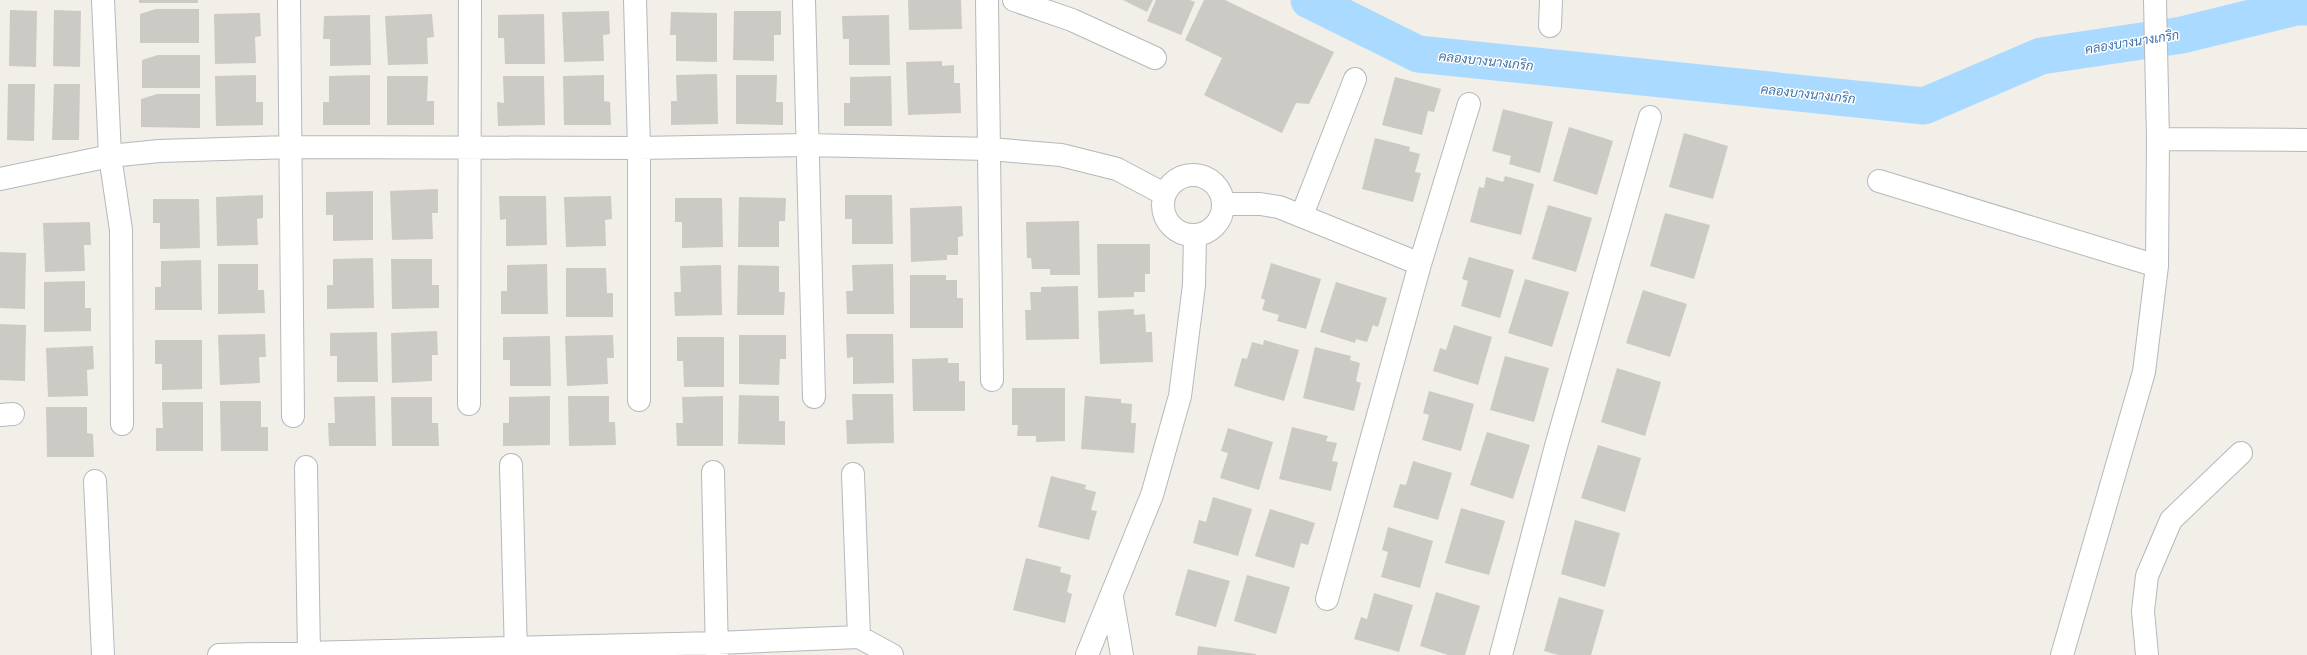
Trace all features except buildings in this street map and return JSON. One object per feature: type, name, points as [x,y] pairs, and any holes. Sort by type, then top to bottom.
[{"type":"street","points":[[102,0],[110,156],[121,230],[122,424]]},
{"type":"street","points":[[289,0],[293,416]]},
{"type":"street","points":[[469,404],[470,0]]},
{"type":"street","points":[[635,0],[639,148],[639,400]]},
{"type":"street","points":[[804,0],[814,397]]},
{"type":"street","points":[[987,0],[992,380]]},
{"type":"street","points":[[1014,0],[1072,20],[1155,58]]},
{"type":"street","points":[[1550,26],[1551,0]]},
{"type":"street","points":[[2062,655],[2144,372],[2157,266],[2158,138],[2155,0]]},
{"type":"street","points":[[1302,215],[1355,79]]},
{"type":"street","points":[[1327,599],[1420,264],[1469,104]]},
{"type":"street","points":[[1501,655],[1556,446],[1650,117]]},
{"type":"street","points":[[2158,138],[2307,140]]},
{"type":"street","points":[[0,179],[110,156],[160,151],[291,147],[639,148],[807,145],[990,149],[1061,155],[1117,169],[1164,194]]},
{"type":"street","points":[[1192,174],[1203,176],[1213,182],[1220,192],[1223,204],[1222,215],[1216,225],[1206,232],[1195,235],[1183,233],[1172,227],[1166,218],[1163,206],[1164,194],[1171,185],[1180,178],[1192,174]]},
{"type":"street","points":[[1879,181],[2157,266]]},
{"type":"street","points":[[1223,204],[1260,204],[1279,207],[1302,215],[1420,264]]},
{"type":"street","points":[[1087,655],[1112,598],[1152,495],[1180,396],[1194,285],[1195,235]]},
{"type":"street","points":[[2147,655],[2143,611],[2147,576],[2171,520],[2241,454]]},
{"type":"street","points":[[511,465],[516,651]]},
{"type":"street","points":[[306,467],[309,653]]},
{"type":"street","points":[[713,472],[717,649]]},
{"type":"street","points":[[853,474],[859,637]]},
{"type":"street","points":[[96,481],[103,655]]},
{"type":"street","points":[[1112,598],[1122,655]]},
{"type":"street","points":[[219,655],[717,649],[859,637],[892,655]]},
{"type":"waterway","name":"คลองบางนางเกริก","points":[[1309,0],[1418,54],[1924,106],[2041,56],[2182,35],[2296,7],[2307,7]]}]
